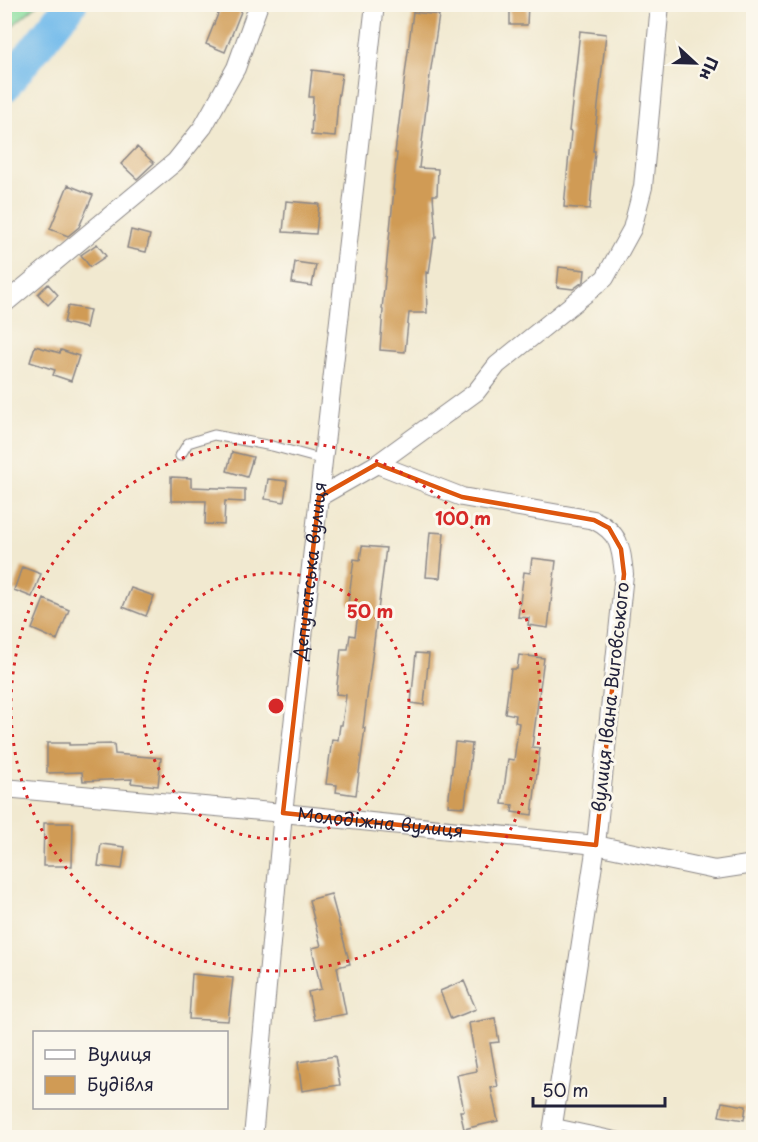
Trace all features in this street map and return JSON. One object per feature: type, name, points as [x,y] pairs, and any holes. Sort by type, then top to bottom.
[{"type":"street","points":[[4,304],[175,162],[203,127],[236,68],[259,4]]},
{"type":"street","name":"Депутатська вулиця","points":[[253,1137],[283,813],[375,4]]},
{"type":"street","points":[[319,498],[377,464],[476,392],[497,364],[605,278],[632,229],[643,187],[660,4]]},
{"type":"street","name":"вулиця Івана Виговського","points":[[377,464],[462,497],[594,520],[609,528],[621,549],[624,574],[597,844],[551,1130]]},
{"type":"street","name":"Молодіжна вулиця","points":[[4,788],[597,844],[715,870],[753,864]]},
{"type":"lane","points":[[180,456],[188,443],[214,435],[324,460]]},
{"type":"lane","points":[[551,1130],[622,1137]]},
{"type":"highlighted area","points":[[377,464],[462,497],[594,520],[609,528],[621,549],[624,574],[596,845],[283,813],[319,497]]},
{"type":"green space","points":[[5,4],[37,4],[37,5],[5,32]]},
{"type":"building","points":[[222,4],[244,4],[225,52],[206,44]]},
{"type":"building","points":[[510,4],[528,4],[527,25],[510,25]]},
{"type":"building","points":[[413,12],[439,15],[419,168],[438,169],[437,195],[433,195],[436,238],[434,238],[429,273],[426,272],[427,313],[409,313],[405,352],[380,350],[397,153],[395,153]]},
{"type":"building","points":[[580,31],[606,34],[593,151],[595,151],[590,209],[564,207],[571,132],[569,131]]},
{"type":"building","points":[[312,70],[342,74],[335,137],[311,135],[313,97],[309,97]]},
{"type":"building","points":[[137,147],[154,163],[137,179],[121,164]]},
{"type":"building","points":[[68,185],[93,195],[79,227],[68,236],[50,229]]},
{"type":"building","points":[[286,201],[319,204],[316,234],[283,232]]},
{"type":"building","points":[[131,230],[150,235],[146,252],[127,248]]},
{"type":"building","points":[[97,244],[106,256],[90,267],[81,255]]},
{"type":"building","points":[[295,262],[316,265],[312,286],[292,283]]},
{"type":"building","points":[[559,267],[585,270],[584,281],[573,289],[557,287]]},
{"type":"building","points":[[48,284],[58,295],[48,305],[38,294]]},
{"type":"building","points":[[68,306],[90,310],[86,328],[64,323]]},
{"type":"building","points":[[35,346],[60,353],[61,350],[79,356],[71,381],[53,375],[55,370],[30,362]]},
{"type":"building","points":[[232,452],[253,457],[247,477],[227,471]]},
{"type":"building","points":[[171,477],[191,478],[191,487],[245,489],[245,502],[225,501],[224,525],[205,524],[206,501],[171,501]]},
{"type":"building","points":[[268,479],[287,481],[284,502],[265,499]]},
{"type":"building","points":[[430,532],[444,533],[440,578],[426,577]]},
{"type":"building","points":[[362,546],[386,548],[356,795],[336,792],[337,785],[326,784],[332,739],[338,740],[340,725],[342,725],[346,695],[336,694],[341,649],[348,649],[350,635],[355,636],[359,606],[348,604],[354,559],[360,560]]},
{"type":"building","points":[[532,558],[556,561],[548,628],[528,625],[529,618],[518,617],[524,572],[530,573]]},
{"type":"building","points":[[22,567],[41,574],[32,597],[14,590]]},
{"type":"building","points":[[131,588],[154,596],[146,616],[123,607]]},
{"type":"building","points":[[44,599],[69,610],[57,640],[32,629]]},
{"type":"building","points":[[416,653],[429,654],[424,705],[411,703]]},
{"type":"building","points":[[519,655],[544,658],[532,747],[540,748],[532,815],[512,812],[513,805],[502,804],[508,759],[514,760],[519,723],[515,722],[516,715],[505,713],[511,669],[517,669]]},
{"type":"building","points":[[455,742],[472,744],[465,807],[448,806]]},
{"type":"building","points":[[47,743],[114,744],[115,754],[161,758],[158,786],[131,783],[132,779],[83,781],[82,772],[47,773]]},
{"type":"building","points":[[44,823],[73,823],[72,866],[43,866]]},
{"type":"building","points":[[101,844],[125,847],[122,869],[98,866]]},
{"type":"building","points":[[331,894],[350,964],[337,967],[346,1014],[314,1020],[308,992],[321,989],[312,948],[321,946],[309,900]]},
{"type":"building","points":[[192,974],[233,978],[228,1021],[189,1019]]},
{"type":"building","points":[[464,981],[476,1009],[451,1019],[440,991]]},
{"type":"building","points":[[495,1018],[499,1042],[490,1043],[498,1087],[491,1088],[498,1121],[464,1129],[460,1111],[464,1111],[457,1075],[477,1071],[469,1023]]},
{"type":"building","points":[[335,1056],[340,1085],[302,1091],[298,1062]]},
{"type":"building","points":[[722,1102],[746,1106],[744,1120],[719,1116]]},
{"type":"waterway","points":[[4,87],[71,4]]}]
